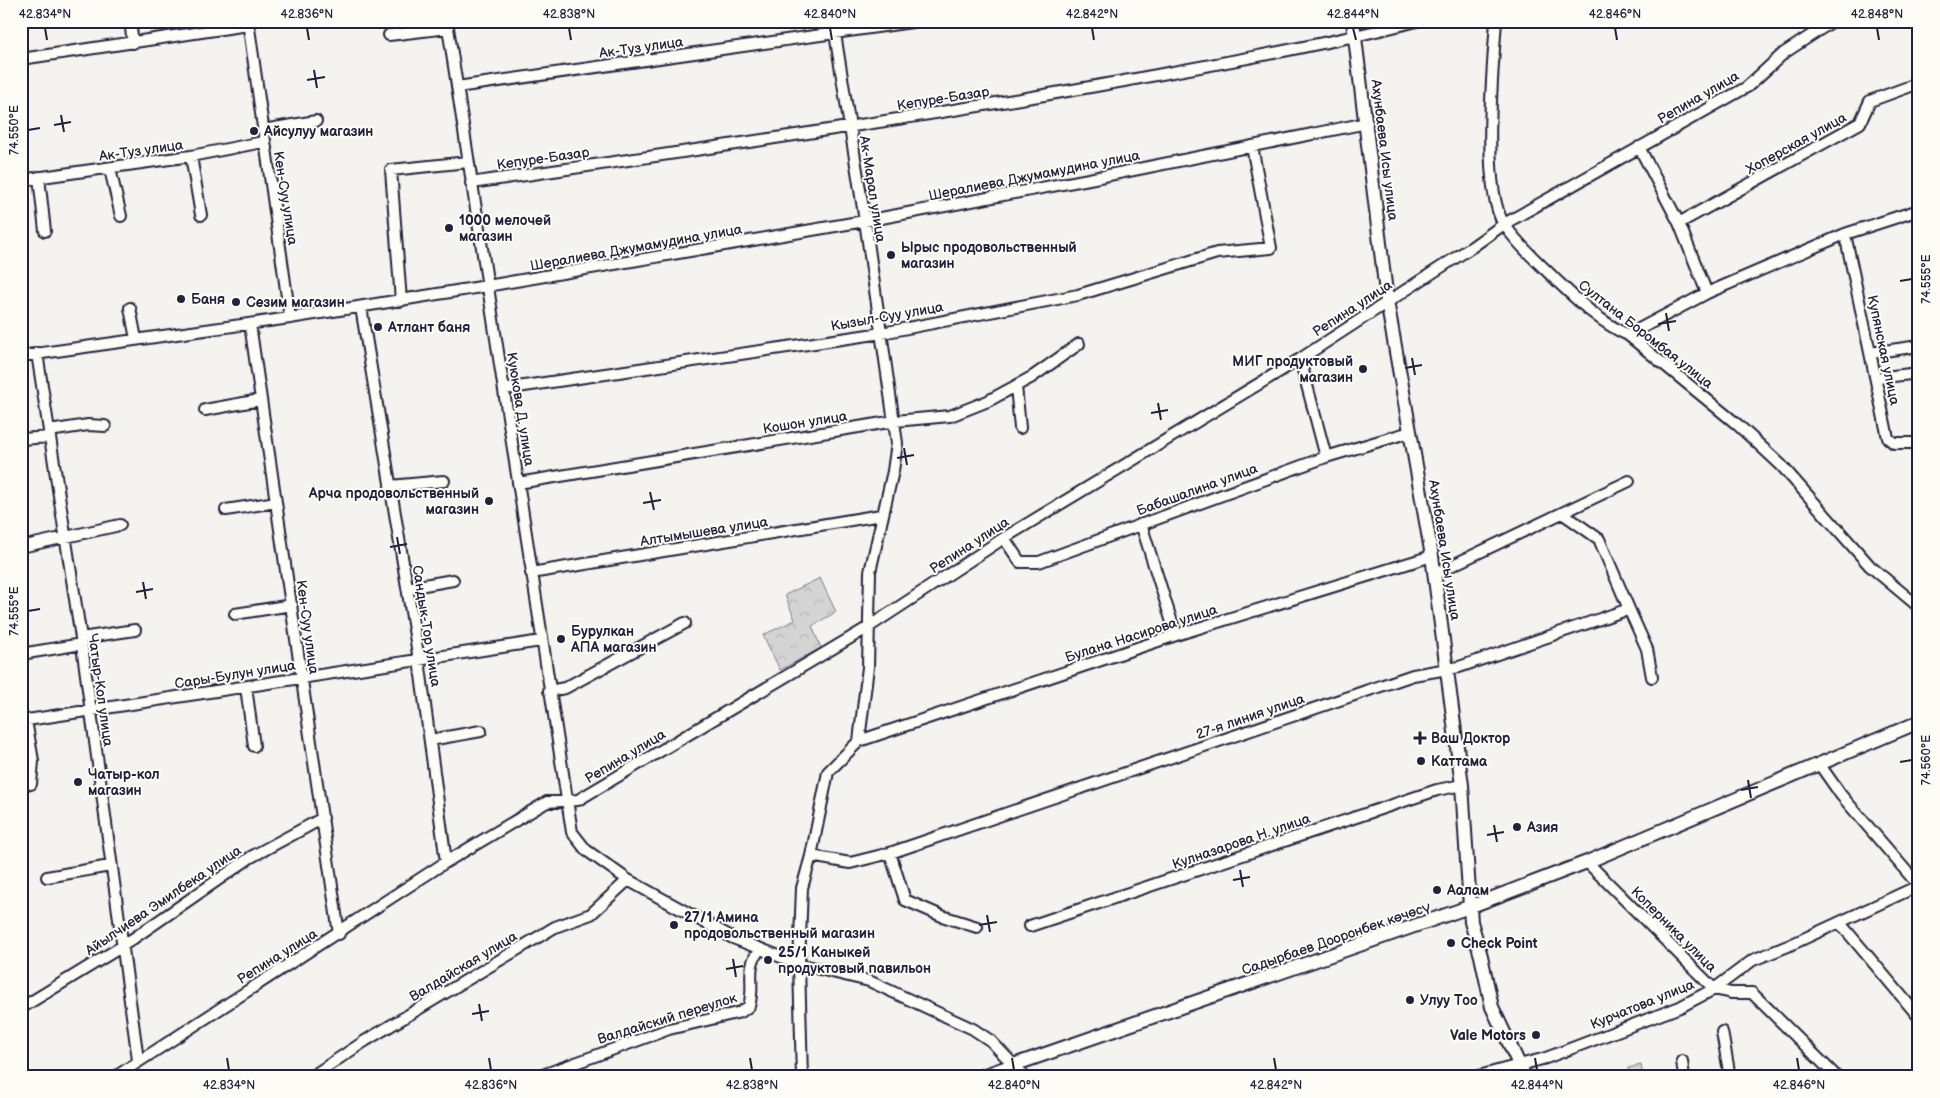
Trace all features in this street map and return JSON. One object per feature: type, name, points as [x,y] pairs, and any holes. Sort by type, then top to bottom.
[{"type":"main road","name":"Ахунбаева Исы улица","points":[[1353,21],[1367,123],[1387,301],[1432,556],[1447,669],[1462,785],[1471,922],[1481,956],[1492,1007],[1524,1077]]},
{"type":"main road","name":"Садырбаев Дооронбек көчөсү","points":[[979,1077],[1469,907],[1588,862],[1919,722]]},
{"type":"street","points":[[130,21],[133,43]]},
{"type":"street","name":"Ак-Марал улица","points":[[833,21],[882,333],[897,443],[893,471],[870,572],[867,628]]},
{"type":"street","name":"Ак-Туз улица","points":[[457,87],[919,21]]},
{"type":"street","name":"Султана Боромбая улица","points":[[1496,21],[1491,177],[1496,206],[1504,224],[1532,256],[1571,294],[1616,330],[1628,335],[1731,420],[1774,459],[1870,566],[1919,607]]},
{"type":"street","name":"Репина улица","points":[[115,1077],[138,1060],[339,934],[446,862],[547,802],[578,800],[867,628],[1004,538],[1300,359],[1472,247],[1504,224],[1747,87],[1784,53],[1833,21]]},
{"type":"street","name":"Кепуре-Базар","points":[[471,183],[849,127],[1244,59],[1413,22]]},
{"type":"street","points":[[21,59],[133,43],[248,23]]},
{"type":"street","name":"Кен-Суу улица","points":[[248,23],[263,130],[263,142],[290,318]]},
{"type":"street","points":[[389,35],[447,24]]},
{"type":"street","name":"Куюкова Д. улица","points":[[447,24],[566,801]]},
{"type":"street","name":"Хоперская улица","points":[[1679,222],[1860,123],[1870,101],[1919,83]]},
{"type":"street","points":[[263,130],[316,121]]},
{"type":"street","name":"Шералиева Джумамудина улица","points":[[21,356],[401,301],[865,221],[1089,180],[1367,123]]},
{"type":"street","name":"Ак-Туз улица","points":[[21,180],[110,169],[263,142]]},
{"type":"street","name":"Кызыл-Суу улица","points":[[504,389],[882,333],[1078,295],[1217,253],[1270,248],[1252,146]]},
{"type":"street","points":[[1639,147],[1679,222],[1707,294]]},
{"type":"street","points":[[191,156],[202,215]]},
{"type":"street","points":[[401,301],[391,170],[468,162]]},
{"type":"street","points":[[110,169],[121,216]]},
{"type":"street","points":[[38,177],[46,231]]},
{"type":"street","points":[[1628,335],[1707,294],[1845,234],[1919,210]]},
{"type":"street","name":"Купянская улица","points":[[1845,234],[1888,438],[1894,442],[1917,445]]},
{"type":"street","name":"Сандык-Тор улица","points":[[361,307],[419,660],[446,862]]},
{"type":"street","points":[[130,308],[136,340]]},
{"type":"street","name":"Кен-Суу улица","points":[[250,324],[339,934]]},
{"type":"street","name":"Кошон улица","points":[[518,483],[895,421],[950,416],[988,401],[1016,386],[1079,344]]},
{"type":"street","points":[[1870,353],[1919,346]]},
{"type":"street","name":"Чатыр-Кол улица","points":[[37,353],[81,641],[110,866],[138,1060]]},
{"type":"street","points":[[1300,359],[1326,457]]},
{"type":"street","points":[[1876,378],[1919,373]]},
{"type":"street","points":[[1016,386],[1020,428]]},
{"type":"street","points":[[205,410],[260,400]]},
{"type":"street","points":[[21,439],[88,425],[105,426]]},
{"type":"street","name":"Бабашалина улица","points":[[1004,538],[1020,562],[1039,562],[1326,457],[1410,432]]},
{"type":"street","points":[[390,486],[444,481]]},
{"type":"street","points":[[1434,574],[1629,481]]},
{"type":"street","points":[[226,510],[276,502]]},
{"type":"street","points":[[1562,513],[1599,539],[1647,649],[1652,677]]},
{"type":"street","name":"Алтымышева улица","points":[[531,573],[882,515]]},
{"type":"street","points":[[1142,524],[1176,635]]},
{"type":"street","points":[[21,547],[65,539],[120,525]]},
{"type":"street","name":"Булана Насирова улица","points":[[859,741],[1176,635],[1432,556]]},
{"type":"street","points":[[407,588],[453,580]]},
{"type":"street","points":[[235,614],[292,605]]},
{"type":"street","name":"27-я линия улица","points":[[810,856],[850,863],[890,854],[1413,675],[1459,667],[1629,609]]},
{"type":"street","points":[[549,691],[565,688],[685,623]]},
{"type":"street","points":[[802,1077],[799,964],[802,888],[828,772],[859,741],[868,667],[867,628]]},
{"type":"street","points":[[21,654],[135,630]]},
{"type":"street","name":"Сары-Булун улица","points":[[24,720],[541,641]]},
{"type":"street","points":[[246,687],[254,746]]},
{"type":"street","points":[[24,720],[33,761],[31,784]]},
{"type":"street","points":[[430,740],[481,731]]},
{"type":"street","points":[[1820,765],[1842,795],[1919,886]]},
{"type":"street","name":"Кулназарова Н. улица","points":[[1030,926],[1437,790],[1462,785]]},
{"type":"street","points":[[566,801],[570,825],[576,839],[586,850],[628,880],[733,938],[760,950],[799,964],[869,981],[938,1013],[991,1041],[1025,1077]]},
{"type":"street","name":"Айылчиева Эмилбека улица","points":[[21,1008],[122,947],[251,857],[323,818]]},
{"type":"street","points":[[890,854],[905,900],[942,916],[977,927]]},
{"type":"street","name":"Коперника улица","points":[[1588,862],[1714,989],[1731,993],[1752,993],[1837,1077]]},
{"type":"street","points":[[47,876],[110,866]]},
{"type":"street","name":"Валдайская улица","points":[[311,1077],[365,1041],[555,927],[591,914],[628,880]]},
{"type":"street","name":"Курчатова улица","points":[[1475,1077],[1546,1058],[1680,1007],[1714,989],[1753,960],[1840,923],[1919,886]]},
{"type":"street","points":[[1840,923],[1919,1017]]},
{"type":"street","name":"Валдайский переулок","points":[[537,1077],[669,1029],[741,1012],[749,1006],[751,997],[750,968],[760,950]]},
{"type":"street","points":[[1722,1032],[1730,1077]]},
{"type":"street","points":[[1682,1061],[1684,1077]]},
{"type":"green space","points":[[820,578],[836,612],[812,626],[821,648],[780,670],[763,635],[795,620],[785,595]]},
{"type":"green space","points":[[1641,1065],[1643,1077],[1630,1077],[1628,1068]]},
{"type":"place","name":"Айсулуу магазин","points":[[254,131]]},
{"type":"place","name":"1000 мелочей магазин","points":[[449,228]]},
{"type":"place","name":"Ырыс продовольственный магазин","points":[[891,255]]},
{"type":"place","name":"Баня","points":[[181,299]]},
{"type":"place","name":"Сезим магазин","points":[[236,302]]},
{"type":"place","name":"Атлант баня","points":[[378,327]]},
{"type":"place","name":"МИГ продуктовый магазин","points":[[1363,369]]},
{"type":"place","name":"Арча продовольственный магазин","points":[[489,501]]},
{"type":"place","name":"Бурулкан АПА магазин","points":[[561,639]]},
{"type":"place","name":"Ваш Доктор","points":[[1420,738]]},
{"type":"place","name":"Каттама","points":[[1421,761]]},
{"type":"place","name":"Чатыр-кол магазин","points":[[78,782]]},
{"type":"place","name":"Азия","points":[[1517,827]]},
{"type":"place","name":"Аалам","points":[[1437,890]]},
{"type":"place","name":"27/1 Амина продовольственный магазин","points":[[674,925]]},
{"type":"place","name":"Check Point","points":[[1451,943]]},
{"type":"place","name":"25/1 Каныкей продуктовый павильон","points":[[768,960]]},
{"type":"place","name":"Улуу Тоо","points":[[1410,1000]]},
{"type":"place","name":"Vale Motors","points":[[1536,1035]]}]
